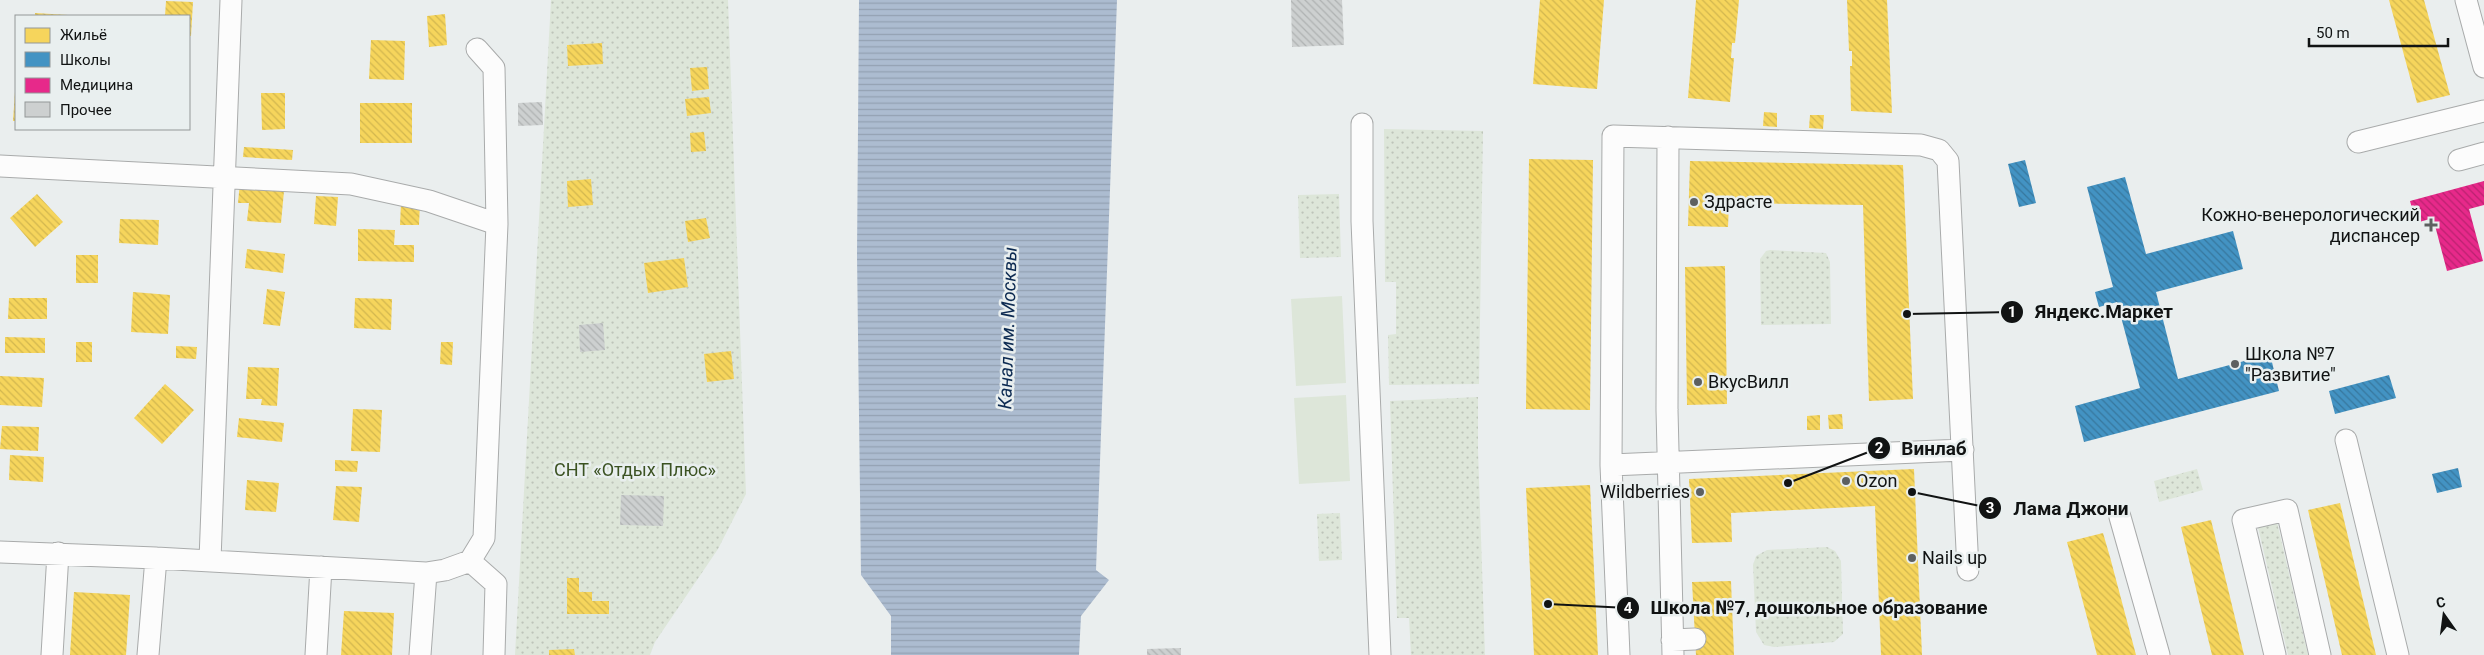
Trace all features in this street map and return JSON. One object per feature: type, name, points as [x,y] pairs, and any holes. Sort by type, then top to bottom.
[{"type":"street","points":[[210,560],[232,0]]},
{"type":"street","points":[[2466,0],[2484,67]]},
{"type":"street","points":[[0,552],[210,560],[426,573],[445,570],[470,561],[484,538],[497,224],[494,68],[477,49]]},
{"type":"street","points":[[2358,142],[2484,111]]},
{"type":"street","points":[[1362,124],[1362,221],[1380,655]]},
{"type":"street","points":[[1620,655],[1611,464],[1613,136],[1921,145],[1939,150],[1948,161],[1968,570]]},
{"type":"street","points":[[1668,137],[1668,462],[1673,647],[1695,639]]},
{"type":"street","points":[[2459,160],[2484,153]]},
{"type":"street","points":[[0,166],[351,184],[429,201],[497,224]]},
{"type":"street","points":[[2346,440],[2398,655]]},
{"type":"street","points":[[1611,464],[1963,450]]},
{"type":"street","points":[[2274,655],[2243,520],[2287,510],[2320,655]]},
{"type":"street","points":[[2120,517],[2159,655]]},
{"type":"street","points":[[52,655],[58,553]]},
{"type":"street","points":[[148,655],[156,558]]},
{"type":"street","points":[[470,561],[496,584],[494,655]]},
{"type":"street","points":[[316,655],[321,567]]},
{"type":"street","points":[[420,655],[426,573]]},
{"type":"green space","name":"СНТ «Отдых Плюс»","points":[[551,0],[728,0],[746,494],[718,549],[655,642],[650,655],[515,655]]},
{"type":"green space","points":[[1384,129],[1483,131],[1479,384],[1389,385],[1388,335],[1396,334],[1396,282],[1385,282]]},
{"type":"green space","points":[[1339,194],[1341,257],[1300,258],[1298,195]]},
{"type":"green space","points":[[1766,251],[1826,253],[1830,262],[1831,324],[1761,325],[1760,259]]},
{"type":"green space","points":[[1342,296],[1346,383],[1296,386],[1291,299]]},
{"type":"green space","points":[[1346,395],[1350,481],[1299,484],[1294,398]]},
{"type":"green space","points":[[1478,397],[1485,655],[1411,655],[1409,618],[1397,618],[1390,401]]},
{"type":"green space","points":[[2197,469],[2203,490],[2159,502],[2154,481]]},
{"type":"green space","points":[[1340,513],[1342,560],[1319,561],[1317,514]]},
{"type":"green space","points":[[2276,518],[2308,655],[2288,655],[2257,523]]},
{"type":"green space","points":[[1827,547],[1835,551],[1841,561],[1843,634],[1834,642],[1774,647],[1764,645],[1756,632],[1753,565],[1756,556],[1767,550]]},
{"type":"water","name":"Канал им. Москвы","points":[[859,0],[1117,0],[1096,570],[1109,580],[1081,616],[1079,655],[891,655],[891,616],[861,575],[857,255]]},
{"type":"building: Жильё","points":[[1540,0],[1604,0],[1597,89],[1533,84]]},
{"type":"building: Жильё","points":[[1696,0],[1739,0],[1735,43],[1732,43],[1731,58],[1734,58],[1730,102],[1688,98]]},
{"type":"building: Жильё","points":[[1847,0],[1887,0],[1892,113],[1851,111],[1850,66],[1852,66],[1852,51],[1849,51]]},
{"type":"building: Жильё","points":[[2389,0],[2424,0],[2450,95],[2417,103]]},
{"type":"building: Жильё","points":[[166,1],[193,2],[191,36],[190,15],[165,15]]},
{"type":"building: Жильё","points":[[35,13],[68,15],[35,15]]},
{"type":"building: Жильё","points":[[445,14],[447,45],[429,47],[427,16]]},
{"type":"building: Жильё","points":[[371,40],[405,41],[404,80],[369,79]]},
{"type":"building: Жильё","points":[[602,43],[603,64],[568,66],[567,45]]},
{"type":"building: Жильё","points":[[707,67],[709,89],[692,91],[690,68]]},
{"type":"building: Жильё","points":[[15,92],[15,121],[13,121]]},
{"type":"building: Жильё","points":[[261,93],[285,93],[285,129],[262,130]]},
{"type":"building: Жильё","points":[[709,97],[711,113],[687,116],[685,99]]},
{"type":"building: Жильё","points":[[360,103],[412,103],[412,143],[360,143]]},
{"type":"building: Жильё","points":[[1764,112],[1777,113],[1777,127],[1763,126]]},
{"type":"building: Жильё","points":[[1810,115],[1824,115],[1823,129],[1809,128]]},
{"type":"building: Жильё","points":[[704,132],[706,151],[691,152],[690,133]]},
{"type":"building: Жильё","points":[[244,147],[293,150],[292,160],[243,157]]},
{"type":"building: Жильё","points":[[1529,159],[1593,160],[1590,410],[1526,409]]},
{"type":"building: Жильё","points":[[1690,161],[1903,165],[1913,399],[1869,401],[1863,205],[1729,203],[1728,227],[1688,226]]},
{"type":"building: Жильё","points":[[591,179],[593,205],[568,207],[567,181]]},
{"type":"building: Жильё","points":[[240,182],[284,191],[281,223],[247,221],[249,203],[238,203]]},
{"type":"building: Жильё","points":[[37,194],[63,222],[35,247],[10,218]]},
{"type":"building: Жильё","points":[[316,196],[338,197],[336,226],[314,224]]},
{"type":"building: Жильё","points":[[401,203],[420,204],[419,225],[400,225]]},
{"type":"building: Жильё","points":[[706,218],[710,238],[688,242],[685,221]]},
{"type":"building: Жильё","points":[[120,219],[159,220],[158,245],[119,243]]},
{"type":"building: Жильё","points":[[358,229],[395,230],[394,245],[414,245],[414,262],[358,261]]},
{"type":"building: Жильё","points":[[247,249],[285,254],[283,273],[245,268]]},
{"type":"building: Жильё","points":[[76,255],[98,255],[98,283],[76,283]]},
{"type":"building: Жильё","points":[[684,258],[688,287],[648,293],[644,263]]},
{"type":"building: Жильё","points":[[1725,266],[1727,404],[1687,405],[1685,267]]},
{"type":"building: Жильё","points":[[267,289],[285,292],[280,326],[263,324]]},
{"type":"building: Жильё","points":[[133,292],[170,295],[168,334],[131,332]]},
{"type":"building: Жильё","points":[[9,298],[47,298],[47,319],[8,319]]},
{"type":"building: Жильё","points":[[355,298],[392,299],[391,330],[354,328]]},
{"type":"building: Жильё","points":[[5,337],[45,338],[45,353],[5,353]]},
{"type":"building: Жильё","points":[[76,342],[92,342],[92,362],[76,362]]},
{"type":"building: Жильё","points":[[441,342],[453,342],[452,365],[440,364]]},
{"type":"building: Жильё","points":[[176,346],[197,347],[196,359],[176,358]]},
{"type":"building: Жильё","points":[[731,351],[734,379],[707,382],[704,354]]},
{"type":"building: Жильё","points":[[248,367],[279,368],[277,406],[261,405],[262,399],[246,399]]},
{"type":"building: Жильё","points":[[0,376],[44,378],[42,407],[0,405]]},
{"type":"building: Жильё","points":[[165,384],[194,410],[162,444],[134,418]]},
{"type":"building: Жильё","points":[[353,409],[382,410],[380,452],[351,451]]},
{"type":"building: Жильё","points":[[1842,414],[1843,429],[1829,429],[1828,415]]},
{"type":"building: Жильё","points":[[1820,415],[1820,430],[1807,430],[1807,416]]},
{"type":"building: Жильё","points":[[239,418],[284,423],[282,442],[237,437]]},
{"type":"building: Жильё","points":[[2,426],[39,427],[38,451],[0,449]]},
{"type":"building: Жильё","points":[[10,455],[44,457],[43,482],[9,480]]},
{"type":"building: Жильё","points":[[335,460],[358,461],[357,472],[335,471]]},
{"type":"building: Жильё","points":[[1914,469],[1922,655],[1881,655],[1875,506],[1731,513],[1732,542],[1692,543],[1689,479]]},
{"type":"building: Жильё","points":[[247,480],[279,483],[276,512],[245,510]]},
{"type":"building: Жильё","points":[[1590,485],[1598,655],[1534,655],[1526,488]]},
{"type":"building: Жильё","points":[[336,486],[362,487],[359,522],[333,520]]},
{"type":"building: Жильё","points":[[2340,503],[2376,655],[2342,655],[2308,510]]},
{"type":"building: Жильё","points":[[2211,520],[2244,655],[2212,655],[2181,527]]},
{"type":"building: Жильё","points":[[2103,533],[2136,655],[2097,655],[2067,542]]},
{"type":"building: Жильё","points":[[567,578],[579,578],[579,592],[592,592],[592,601],[609,601],[609,614],[567,614]]},
{"type":"building: Жильё","points":[[1731,581],[1734,655],[1696,655],[1692,582]]},
{"type":"building: Жильё","points":[[74,592],[130,595],[126,655],[70,655]]},
{"type":"building: Жильё","points":[[344,611],[394,613],[392,655],[341,655]]},
{"type":"building: Жильё","points":[[574,649],[575,655],[549,655],[549,650]]},
{"type":"building: Школы","points":[[2025,160],[2036,203],[2019,207],[2008,164]]},
{"type":"building: Школы","points":[[2125,177],[2146,254],[2233,231],[2243,269],[2156,292],[2178,379],[2270,354],[2279,391],[2084,442],[2075,406],[2140,388],[2117,302],[2099,307],[2097,300],[2095,292],[2113,287],[2087,187]]},
{"type":"building: Школы","points":[[2389,375],[2396,398],[2335,414],[2329,391]]},
{"type":"building: Школы","points":[[2458,468],[2462,487],[2437,493],[2432,474]]},
{"type":"building: Медицина","points":[[2484,181],[2484,205],[2469,209],[2483,261],[2447,271],[2433,218],[2416,223],[2410,201]]},
{"type":"building: Прочее","points":[[1291,0],[1342,0],[1344,45],[1292,47]]},
{"type":"building: Прочее","points":[[542,102],[543,125],[518,126],[518,103]]},
{"type":"building: Прочее","points":[[603,323],[605,350],[580,352],[579,325]]},
{"type":"building: Прочее","points":[[621,495],[664,496],[663,526],[620,525]]},
{"type":"building: Прочее","points":[[1181,648],[1181,655],[1147,655],[1147,649]]},
{"type":"place","name":"Здрасте","points":[[1694,202]]},
{"type":"place","name":"Кожно-венерологический диспансер","points":[[2431,225]]},
{"type":"place","name":"Яндекс.Маркет","points":[[1907,314]]},
{"type":"place","name":"Школа №7 \"Развитие\"","points":[[2235,364]]},
{"type":"place","name":"ВкусВилл","points":[[1698,382]]},
{"type":"place","name":"Ozon","points":[[1846,481]]},
{"type":"place","name":"Винлаб","points":[[1788,483]]},
{"type":"place","name":"Wildberries","points":[[1700,492]]},
{"type":"place","name":"Лама Джони","points":[[1912,492]]},
{"type":"place","name":"Nails up","points":[[1912,558]]},
{"type":"place","name":"Школа №7, дошкольное образование","points":[[1548,604]]}]
